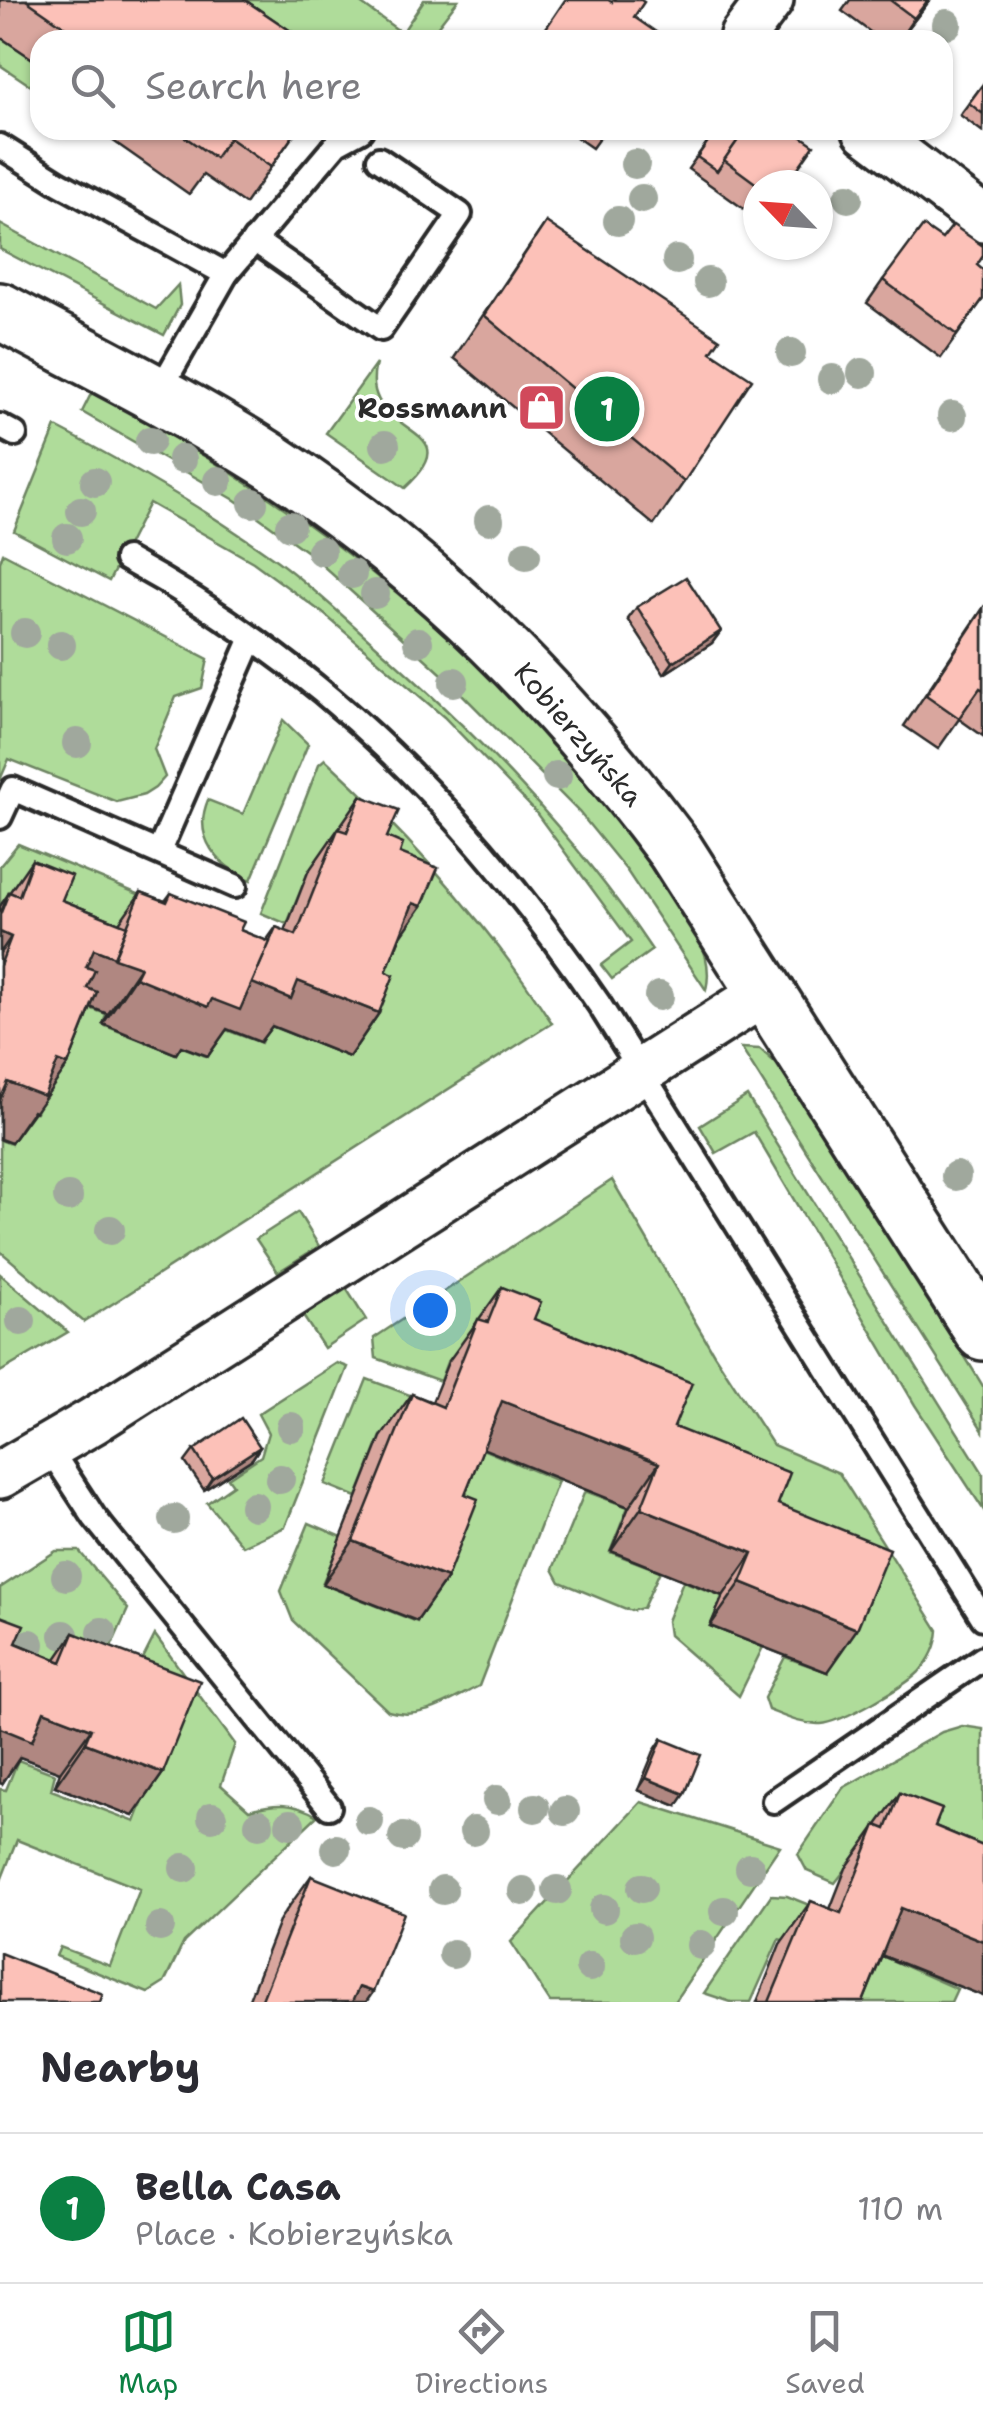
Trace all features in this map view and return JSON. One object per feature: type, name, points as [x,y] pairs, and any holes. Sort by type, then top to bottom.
[{"type":"street","points":[[748,30],[770,0]]},
{"type":"street","points":[[879,140],[983,219]]},
{"type":"street","name":"Kobierzyńska","points":[[0,311],[224,432],[325,498],[393,550],[505,648],[625,783],[675,850],[983,1332]]},
{"type":"street","points":[[0,1475],[50,1448],[767,992]]},
{"type":"lane","points":[[157,394],[226,274],[343,140]]},
{"type":"lane","points":[[0,146],[71,190],[226,274]]},
{"type":"lane","points":[[254,240],[381,329],[460,214],[379,159]]},
{"type":"lane","points":[[126,560],[214,609],[380,740],[460,822],[551,933],[983,1618]]},
{"type":"lane","points":[[159,851],[252,638]]},
{"type":"lane","points":[[0,817],[13,789],[236,886]]},
{"type":"lane","points":[[50,1448],[94,1517],[329,1806]]},
{"type":"lane","points":[[774,1802],[983,1658]]},
{"type":"green space","points":[[236,0],[356,0],[398,30],[280,30]]},
{"type":"green space","points":[[424,0],[458,0],[435,30],[404,30]]},
{"type":"green space","points":[[0,37],[30,57],[30,85],[0,65]]},
{"type":"green space","points":[[0,224],[156,309],[178,285],[180,305],[164,335],[0,249]]},
{"type":"green space","points":[[376,364],[374,388],[382,406],[423,440],[428,451],[424,467],[405,488],[326,433]]},
{"type":"green space","points":[[92,392],[175,438],[330,540],[470,658],[535,723],[596,794],[684,911],[706,957],[706,990],[627,871],[579,812],[442,674],[310,554],[235,500],[82,412]]},
{"type":"green space","points":[[56,427],[220,522],[272,557],[322,598],[410,676],[522,786],[590,865],[652,950],[612,979],[601,965],[631,942],[534,810],[444,717],[324,614],[253,562],[149,503],[109,581],[14,531]]},
{"type":"green space","points":[[3,553],[208,659],[202,688],[176,697],[154,749],[165,777],[144,795],[117,802],[9,759],[0,780]]},
{"type":"green space","points":[[283,720],[308,744],[251,880],[228,867],[211,849],[203,827],[204,814],[208,800],[243,814]]},
{"type":"green space","points":[[325,759],[447,884],[552,1023],[84,1322],[0,1251],[0,1140],[11,1144],[26,1108],[36,1112],[65,1040],[60,997],[106,1014],[103,1025],[176,1054],[180,1046],[208,1057],[221,1028],[261,1043],[268,1025],[349,1057],[364,1019],[308,872],[287,924],[261,913],[319,764]]},
{"type":"green space","points":[[18,844],[160,903],[158,947],[0,907],[0,866]]},
{"type":"green space","points":[[741,1048],[760,1049],[779,1066],[967,1360],[983,1386],[983,1431]]},
{"type":"green space","points":[[747,1096],[983,1473],[983,1509],[915,1405],[754,1132],[716,1153],[700,1126]]},
{"type":"green space","points":[[612,1180],[714,1354],[773,1445],[839,1473],[938,1630],[932,1652],[919,1672],[887,1695],[843,1718],[821,1724],[801,1722],[768,1710],[764,1698],[785,1657],[827,1672],[860,1592],[458,1365],[447,1362],[440,1381],[376,1358],[374,1338]]},
{"type":"green space","points":[[298,1212],[319,1246],[278,1272],[256,1239]]},
{"type":"green space","points":[[0,1274],[68,1332],[0,1372]]},
{"type":"green space","points":[[346,1288],[366,1320],[324,1348],[303,1316]]},
{"type":"green space","points":[[337,1363],[348,1367],[285,1527],[243,1546],[207,1503],[233,1485],[228,1478],[261,1456],[268,1433],[258,1414]]},
{"type":"green space","points":[[367,1379],[431,1403],[413,1449],[381,1436],[357,1497],[325,1484]]},
{"type":"green space","points":[[473,1445],[558,1481],[479,1686],[424,1711],[388,1711],[293,1621],[281,1591],[309,1523],[342,1537],[322,1584],[417,1622],[449,1543]]},
{"type":"green space","points":[[585,1491],[628,1507],[610,1552],[660,1571],[643,1608],[631,1611],[560,1582],[553,1569]]},
{"type":"green space","points":[[56,1551],[79,1551],[128,1609],[92,1690],[0,1688],[0,1588]]},
{"type":"green space","points":[[683,1581],[722,1596],[711,1626],[763,1647],[739,1696],[669,1635],[667,1621]]},
{"type":"green space","points":[[155,1635],[235,1744],[221,1785],[249,1810],[284,1805],[317,1816],[184,1942],[164,1983],[148,1993],[56,1956],[60,1947],[110,1966],[140,1889],[17,1840],[0,1883],[0,1789],[6,1790],[18,1760],[55,1774],[51,1790],[135,1822],[174,1722],[122,1700]]},
{"type":"green space","points":[[962,1726],[983,1729],[983,1901],[846,1869],[835,1883],[807,1871],[798,1854],[843,1788],[942,1732]]},
{"type":"green space","points":[[641,1802],[780,1846],[674,2002],[550,2002],[511,1942]]},
{"type":"green space","points":[[771,1895],[787,1896],[824,1911],[809,1948],[779,1939],[751,2002],[731,2002],[704,1993]]},
{"type":"green space","points":[[871,1951],[957,1989],[951,2002],[850,2002]]},
{"type":"building","points":[[26,0],[245,0],[289,30],[70,30]]},
{"type":"building","points":[[565,0],[641,0],[644,2],[634,17],[653,30],[545,30]]},
{"type":"building","points":[[890,0],[928,0],[914,18]]},
{"type":"building","points":[[983,84],[983,114],[969,103]]},
{"type":"building","points":[[189,140],[228,140],[215,158]]},
{"type":"building","points":[[232,140],[290,140],[271,167]]},
{"type":"building","points":[[709,140],[738,140],[717,171],[697,157]]},
{"type":"building","points":[[738,140],[807,140],[814,145],[796,170],[743,170],[743,174],[724,160]]},
{"type":"building","points":[[546,222],[720,339],[711,352],[752,379],[684,482],[484,315]]},
{"type":"building","points":[[953,225],[983,246],[983,256],[977,265],[983,270],[983,299],[957,335],[883,280],[923,226],[942,239]]},
{"type":"building","points":[[686,577],[721,631],[673,662],[637,607]]},
{"type":"building","points":[[983,609],[983,690],[980,688],[959,718],[926,695]]},
{"type":"building","points":[[361,796],[399,810],[387,837],[403,844],[400,853],[438,868],[422,906],[413,903],[386,972],[394,975],[379,1013],[298,981],[291,999],[252,983],[276,927],[296,935],[338,829],[347,832]]},
{"type":"building","points":[[32,860],[72,876],[62,900],[127,926],[114,957],[94,949],[86,967],[95,970],[87,988],[97,992],[68,1065],[58,1061],[44,1096],[8,1082],[0,1100],[0,966],[11,937],[0,932],[0,915],[9,892],[19,896]]},
{"type":"building","points":[[141,892],[167,902],[171,893],[244,922],[240,930],[270,942],[240,1010],[212,999],[208,1007],[135,977],[140,967],[114,958]]},
{"type":"building","points":[[502,1287],[541,1302],[534,1319],[692,1383],[674,1427],[790,1473],[778,1504],[890,1549],[857,1629],[741,1582],[753,1553],[641,1508],[659,1463],[502,1401],[465,1494],[478,1499],[447,1578],[353,1541],[412,1394],[443,1407],[478,1319],[488,1322]]},
{"type":"building","points":[[241,1418],[260,1447],[212,1478],[194,1450]]},
{"type":"building","points":[[0,1616],[24,1625],[16,1643],[62,1662],[74,1633],[200,1681],[163,1773],[85,1743],[91,1729],[44,1711],[32,1741],[0,1728]]},
{"type":"building","points":[[662,1739],[701,1755],[685,1794],[646,1778]]},
{"type":"building","points":[[900,1793],[942,1809],[935,1826],[983,1846],[983,1941],[901,1908],[863,2002],[769,2002],[811,1901],[841,1913],[876,1825],[886,1829]]},
{"type":"building","points":[[311,1876],[404,1913],[373,1992],[359,1987],[352,2002],[261,2002]]},
{"type":"building","points":[[0,1953],[103,1994],[100,2002],[0,2002]]},
{"type":"place","name":"Rossmann","points":[[542,408]]},
{"type":"place","name":"Bella Casa","points":[[607,409]]}]
